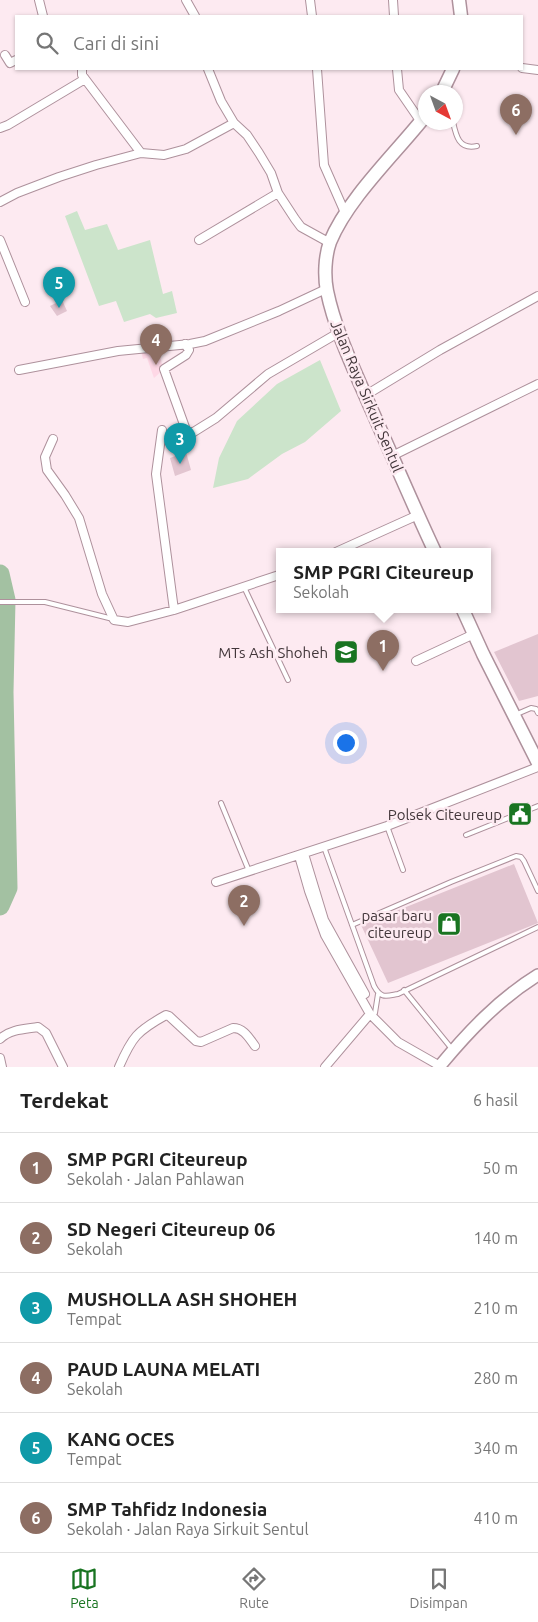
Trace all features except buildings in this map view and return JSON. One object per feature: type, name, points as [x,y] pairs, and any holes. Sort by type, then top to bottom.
[{"type":"main road","points":[[460,0],[461,15]]},
{"type":"main road","points":[[445,85],[453,70]]},
{"type":"main road","name":"Jalan Raya Sirkuit Sentul","points":[[418,125],[368,184],[346,215],[330,243],[326,259],[326,289],[338,333],[433,548]]},
{"type":"main road","points":[[464,613],[538,763]]},
{"type":"main road","points":[[440,1066],[453,1050],[504,999],[538,975]]},
{"type":"street","points":[[40,0],[44,15]]},
{"type":"street","points":[[186,0],[194,15]]},
{"type":"street","points":[[310,0],[312,15]]},
{"type":"street","points":[[393,0],[394,15]]},
{"type":"street","points":[[5,55],[10,64],[15,61]]},
{"type":"street","points":[[523,68],[538,70]]},
{"type":"street","points":[[80,70],[141,153]]},
{"type":"street","points":[[208,70],[234,123],[247,135],[271,173],[278,193],[295,219],[301,227],[330,243]]},
{"type":"street","points":[[317,70],[324,165],[346,215]]},
{"type":"street","points":[[397,70],[399,90],[418,113]]},
{"type":"street","points":[[0,128],[85,79]]},
{"type":"street","points":[[0,202],[16,193],[59,177],[141,153],[164,155],[186,149],[234,123]]},
{"type":"street","points":[[200,240],[278,193]]},
{"type":"street","points":[[0,240],[25,302]]},
{"type":"street","points":[[18,370],[118,351],[205,341],[279,311],[326,289]]},
{"type":"street","points":[[366,395],[440,350],[538,296]]},
{"type":"street","points":[[185,344],[189,350],[186,355],[164,369],[186,430],[192,433],[216,418],[268,374],[338,333]]},
{"type":"street","points":[[392,456],[538,384]]},
{"type":"street","points":[[162,430],[156,474],[174,610]]},
{"type":"street","points":[[53,439],[45,457],[47,470],[79,518],[102,594],[114,620],[128,622],[174,610],[276,576]]},
{"type":"street","points":[[345,548],[418,515]]},
{"type":"street","points":[[416,661],[474,634]]},
{"type":"street","points":[[216,882],[387,826],[538,767]]},
{"type":"street","points":[[302,855],[309,891],[325,935],[373,1013],[403,1041],[440,1066]]},
{"type":"street","points":[[325,1067],[373,1013]]},
{"type":"street","points":[[119,1067],[129,1045],[137,1034],[147,1026],[166,1016],[169,1016],[196,1041],[201,1042],[233,1028],[239,1028],[255,1046]]},
{"type":"street","points":[[0,1039],[11,1032],[38,1027],[46,1033],[62,1067]]},
{"type":"street","points":[[0,1058],[2,1067]]},
{"type":"lane","points":[[455,130],[461,144],[477,146]]},
{"type":"lane","points":[[244,587],[288,680]]},
{"type":"lane","points":[[0,602],[45,602],[114,620]]},
{"type":"lane","points":[[514,715],[531,708],[536,709],[538,713]]},
{"type":"lane","points":[[221,803],[249,871]]},
{"type":"lane","points":[[466,835],[538,806]]},
{"type":"lane","points":[[387,826],[403,870]]},
{"type":"lane","points":[[324,847],[378,994],[373,1013]]},
{"type":"lane","points":[[352,925],[450,882],[516,856],[524,861],[538,891]]},
{"type":"lane","points":[[378,994],[384,996],[398,994],[538,927]]},
{"type":"lane","points":[[404,990],[453,1050]]},
{"type":"shaded area","points":[[159,349],[163,370],[154,378],[147,358],[143,359],[141,351]]},
{"type":"green space","points":[[77,211],[85,230],[107,224],[118,250],[150,240],[163,294],[172,291],[177,313],[156,318],[150,314],[124,322],[116,301],[99,306],[65,216]]},
{"type":"green space","points":[[320,360],[341,411],[305,442],[282,454],[248,479],[213,488],[219,458],[237,421],[277,384]]},
{"type":"waterway","points":[[0,574],[6,600],[4,692],[8,888],[0,906]]},
{"type":"place","name":"SMP Tahfidz Indonesia","points":[[516,135]]},
{"type":"place","name":"KANG OCES","points":[[59,308]]},
{"type":"place","name":"PAUD LAUNA MELATI","points":[[156,365]]},
{"type":"place","name":"MUSHOLLA ASH SHOHEH","points":[[180,464]]},
{"type":"place","name":"MTs Ash Shoheh","points":[[346,652]]},
{"type":"place","name":"SMP PGRI Citeureup","points":[[383,671]]},
{"type":"place","name":"Polsek Citeureup","points":[[520,814]]},
{"type":"place","name":"pasar baru citeureup","points":[[449,924]]},
{"type":"place","name":"SD Negeri Citeureup 06","points":[[244,926]]}]
